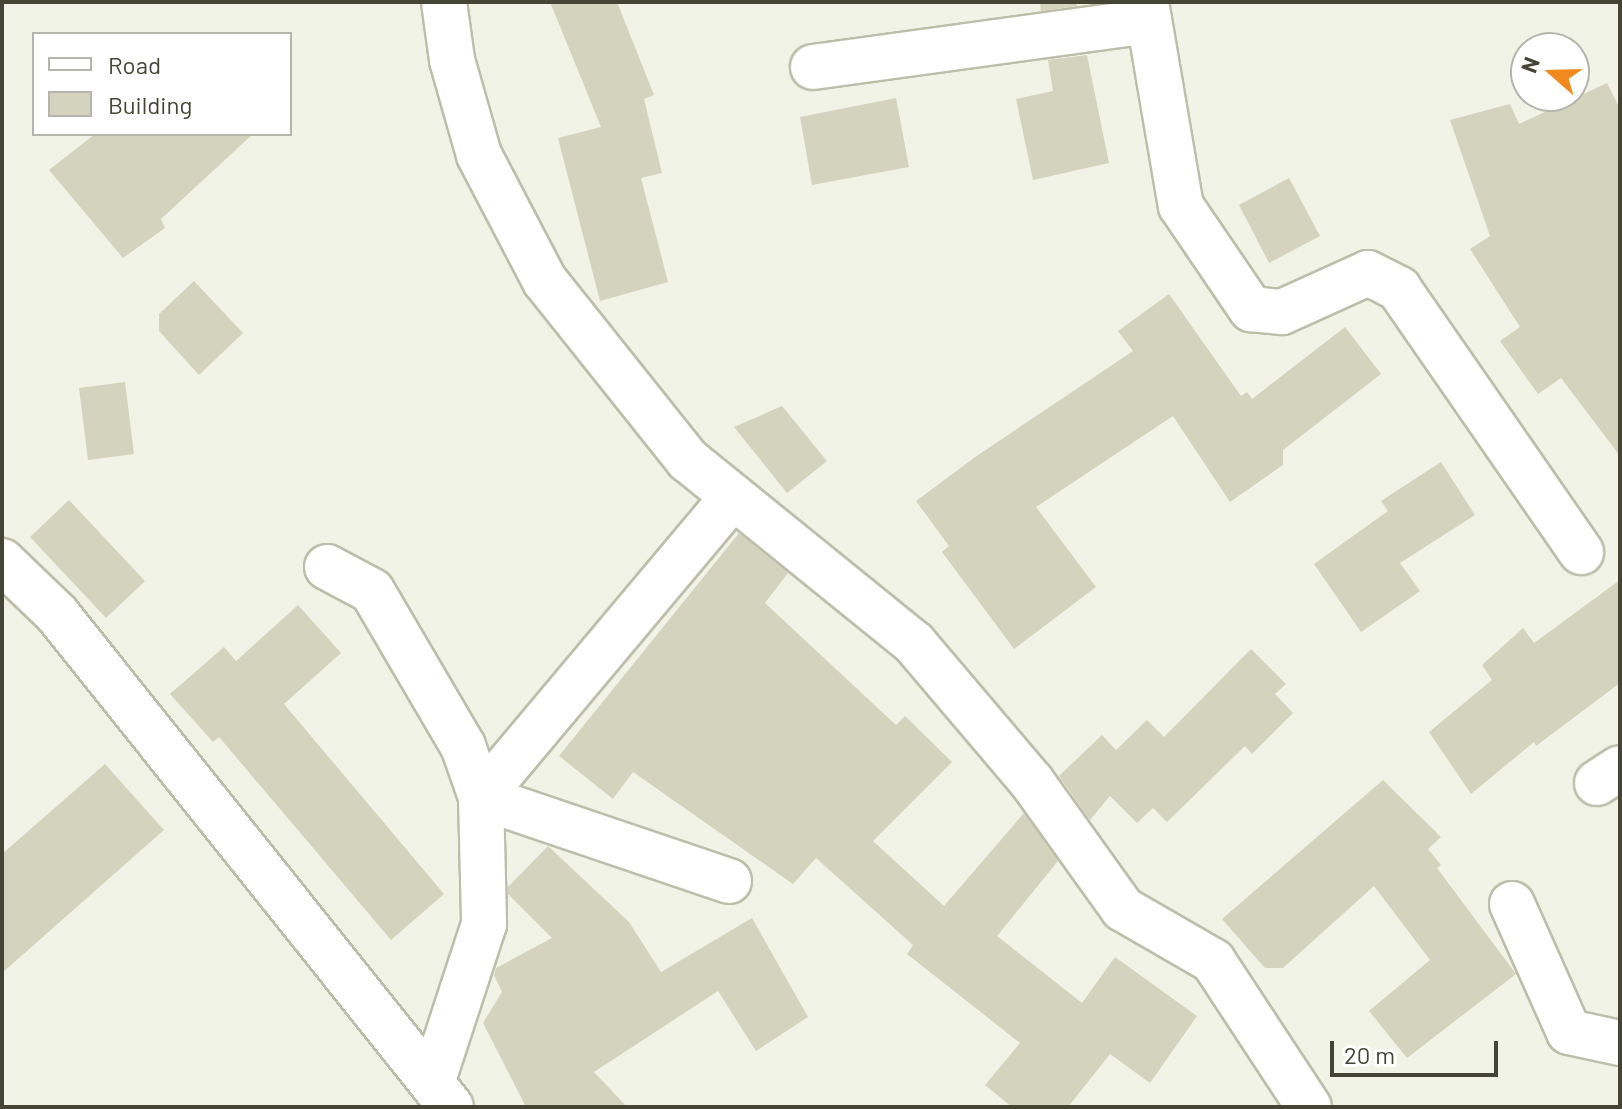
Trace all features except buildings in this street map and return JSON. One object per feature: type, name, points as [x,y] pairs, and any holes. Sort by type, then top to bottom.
[{"type":"street","points":[[444,2],[452,60],[479,155],[545,281],[688,460],[914,643],[1032,782],[1123,909],[1213,961],[1309,1107]]},
{"type":"street","points":[[813,67],[1148,12],[1181,206],[1251,309],[1282,312],[1368,273],[1399,289],[1581,552]]},
{"type":"street","points":[[481,797],[733,497]]},
{"type":"street","points":[[2,561],[57,614],[442,1093]]},
{"type":"street","points":[[327,567],[372,591],[463,746],[481,797],[484,924],[442,1093]]},
{"type":"street","points":[[481,797],[729,881]]},
{"type":"street","points":[[1512,904],[1569,1032],[1620,1043]]}]
